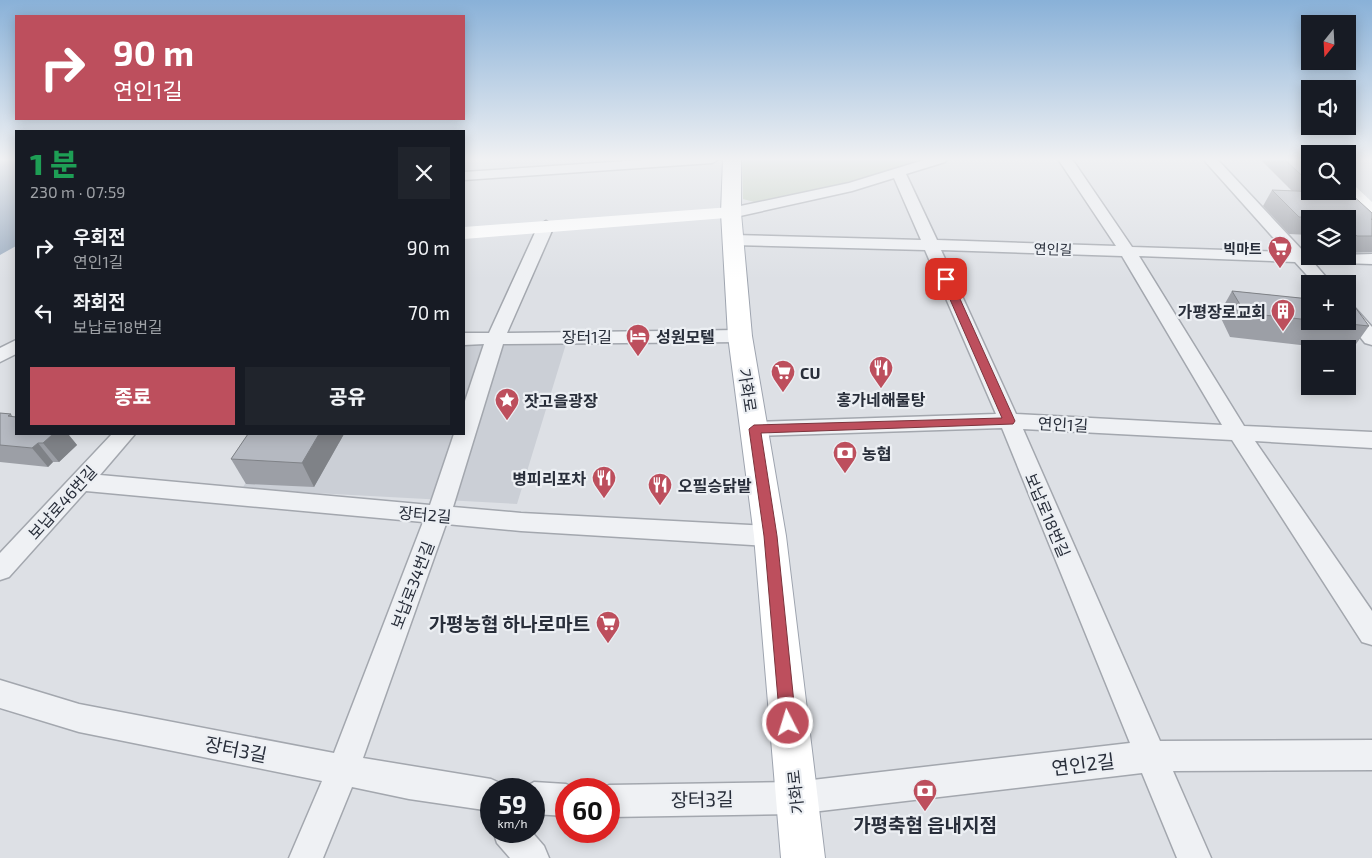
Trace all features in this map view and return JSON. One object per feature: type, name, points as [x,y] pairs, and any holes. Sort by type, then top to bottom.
[{"type":"main road","name":"가화로","points":[[732,199],[732,226],[740,336],[770,536],[795,798],[803,858]]},
{"type":"main road","points":[[1358,199],[1372,212]]},
{"type":"main road","points":[[465,232],[626,222],[732,226]]},
{"type":"street","points":[[732,226],[815,199]]},
{"type":"street","name":"보납로18번길","points":[[911,199],[1009,421],[1194,858]]},
{"type":"street","points":[[1092,199],[1128,252],[1238,433],[1372,633]]},
{"type":"street","points":[[1247,199],[1316,275]]},
{"type":"street","name":"보납로34번길","points":[[465,432],[496,337],[546,226]]},
{"type":"street","name":"연인길","points":[[732,226],[930,243],[1128,252],[1372,259]]},
{"type":"street","points":[[1356,320],[1372,339]]},
{"type":"street","name":"장터1길","points":[[465,338],[740,336]]},
{"type":"street","points":[[0,356],[15,347]]},
{"type":"street","name":"연인1길","points":[[754,429],[1009,421],[1372,440]]},
{"type":"street","name":"보납로46번길","points":[[0,570],[123,435]]},
{"type":"street","name":"보납로34번길","points":[[306,858],[343,770],[438,515],[464,435]]},
{"type":"street","name":"장터2길","points":[[81,482],[438,515],[770,536]]},
{"type":"street","name":"장터3길","points":[[0,694],[78,718],[343,770],[480,800]]},
{"type":"street","name":"연인2길","points":[[795,798],[1152,756],[1372,755]]},
{"type":"street","name":"장터3길","points":[[620,801],[795,798]]},
{"type":"street","points":[[519,843],[532,858]]},
{"type":"shaded area","points":[[566,344],[517,504],[242,489],[273,435],[465,435],[465,345]]},
{"type":"green space","points":[[743,199],[775,199],[758,203]]},
{"type":"water","points":[[0,199],[15,199],[15,247],[0,255]]},
{"type":"building","points":[[1281,199],[1357,199],[1372,213],[1372,236],[1356,235],[1356,210],[1301,210],[1301,217]]},
{"type":"building","points":[[1232,291],[1301,298],[1301,319],[1245,313]]},
{"type":"building","points":[[1356,308],[1369,326],[1356,325]]},
{"type":"building","points":[[0,413],[11,414],[8,416],[15,417],[15,435],[52,435],[43,443],[38,443],[32,448],[0,445]]},
{"type":"building","points":[[247,435],[318,435],[302,463],[231,459]]},
{"type":"place","name":"빅마트","points":[[1280,269]]},
{"type":"place","name":"가평장로교회","points":[[1283,332]]},
{"type":"place","name":"성원모텔","points":[[638,357]]},
{"type":"place","name":"홍가네해물탕","points":[[881,389]]},
{"type":"place","name":"CU","points":[[783,393]]},
{"type":"place","name":"잣고을광장","points":[[507,421]]},
{"type":"place","name":"농협","points":[[845,474]]},
{"type":"place","name":"병피리포차","points":[[604,499]]},
{"type":"place","name":"오필승닭발","points":[[660,506]]},
{"type":"place","name":"가평농협 하나로마트","points":[[608,644]]},
{"type":"place","name":"가평축협 읍내지점","points":[[925,812]]},
{"type":"route","points":[[788,723],[770,536],[754,429],[1009,421],[946,279]]}]
